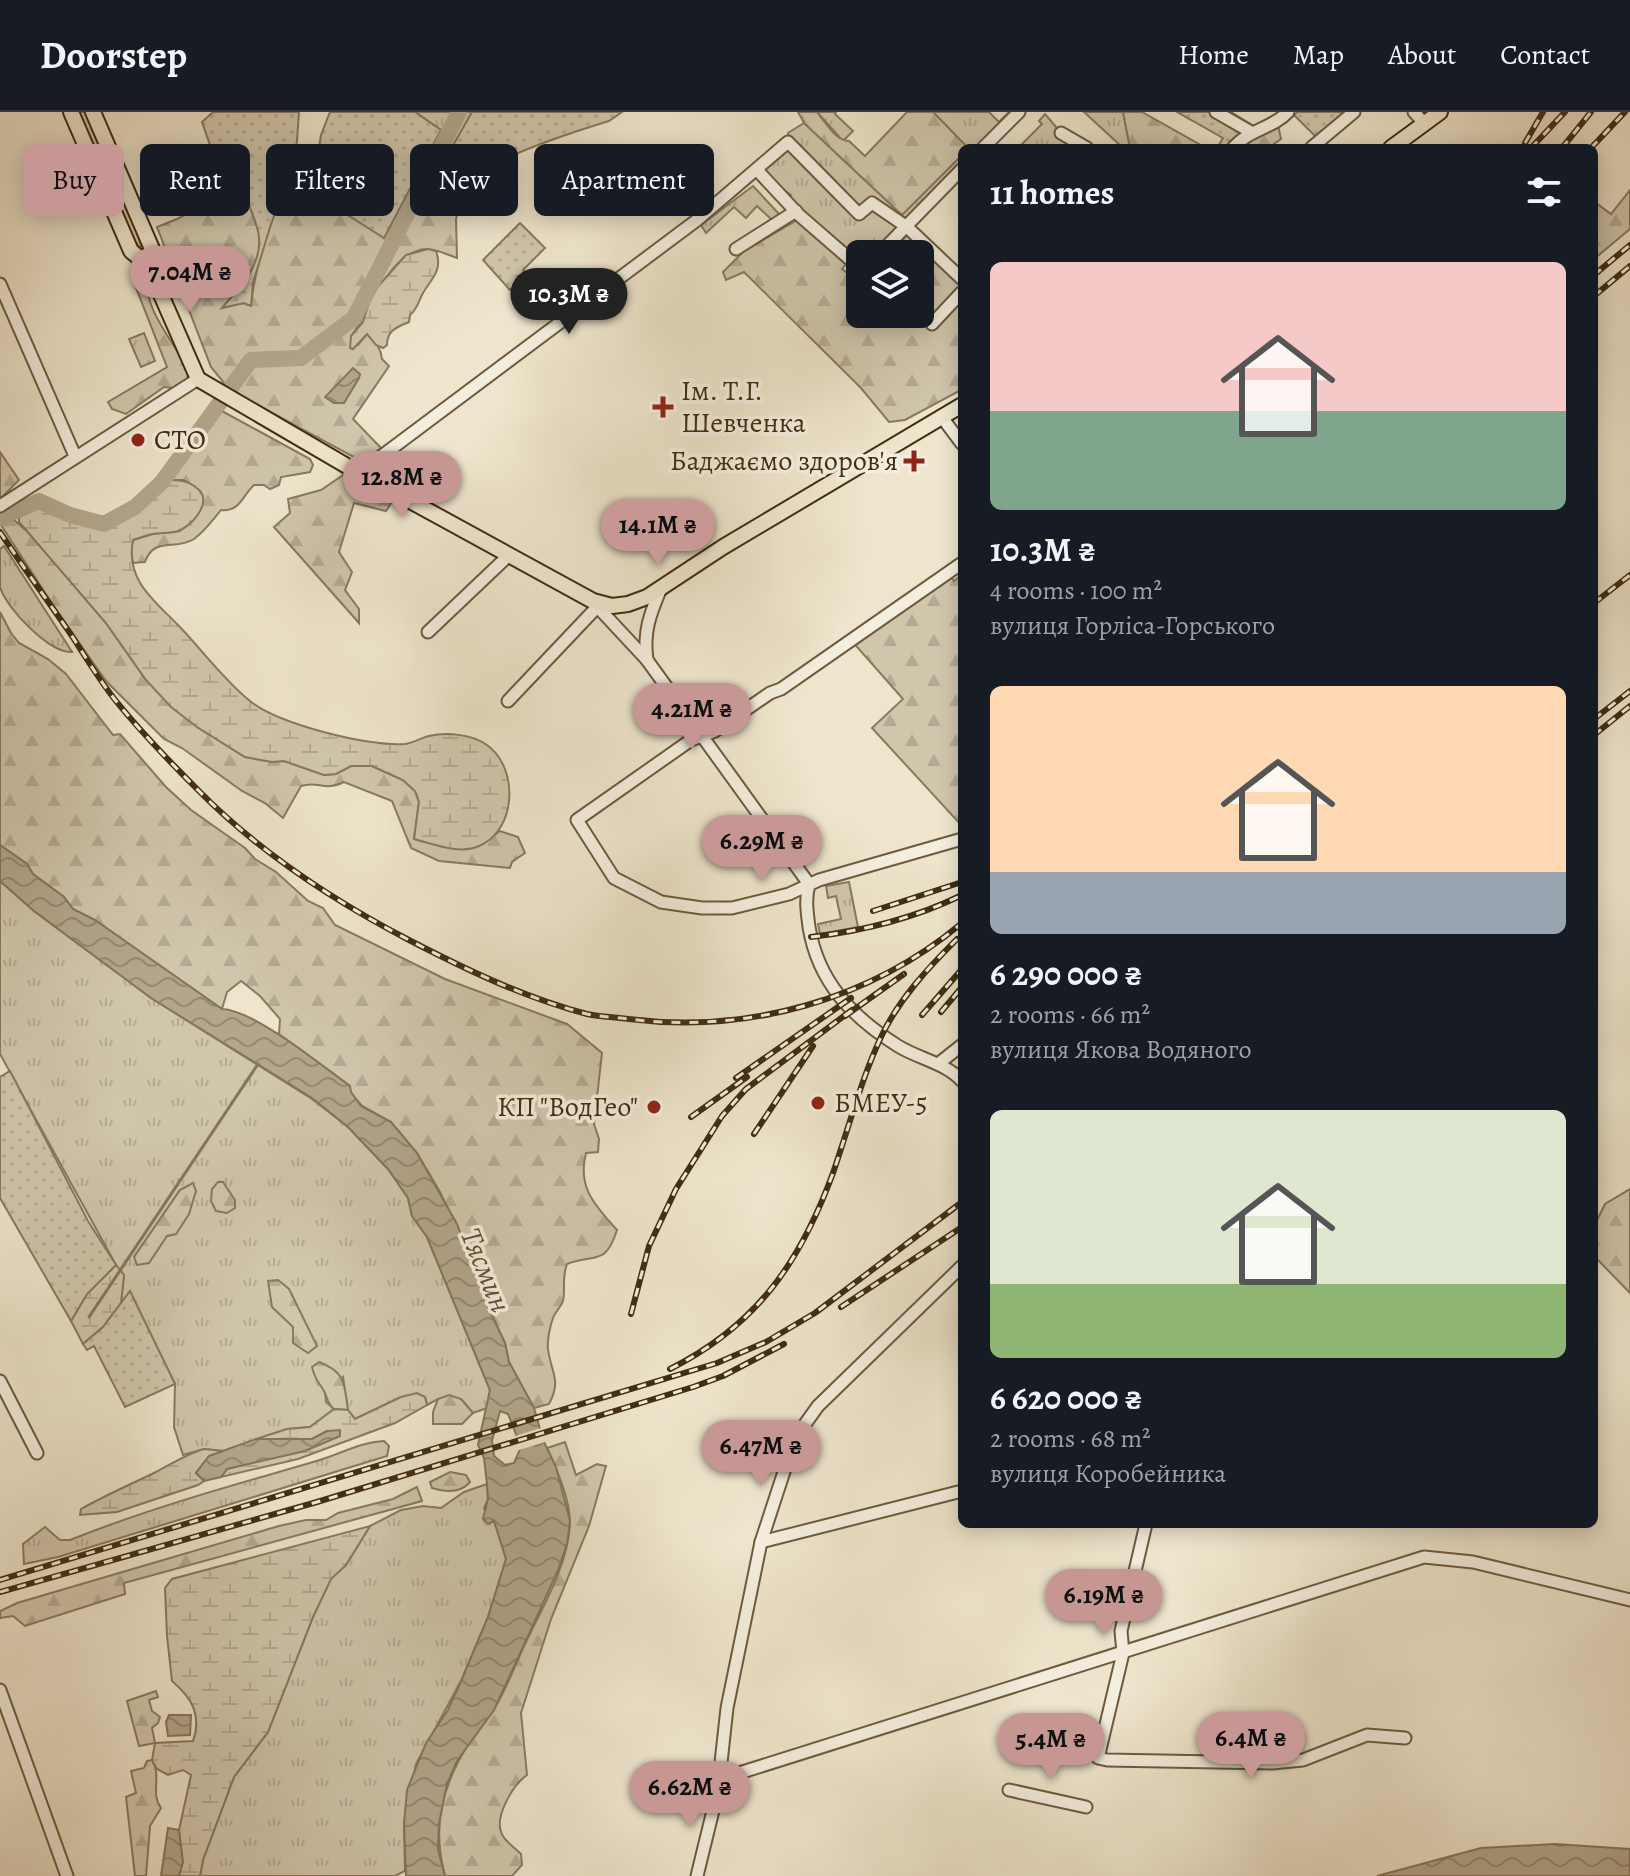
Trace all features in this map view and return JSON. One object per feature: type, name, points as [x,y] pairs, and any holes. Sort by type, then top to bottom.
[{"type":"main road","points":[[71,112],[131,251],[148,265],[198,379],[595,604],[628,604],[647,597],[737,539],[958,407]]},
{"type":"main road","points":[[93,112],[152,249],[148,265]]},
{"type":"main road","points":[[1395,144],[1419,117],[1440,112]]},
{"type":"street","points":[[987,144],[1019,112]]},
{"type":"street","points":[[1216,112],[1251,132]]},
{"type":"street","points":[[1238,144],[1251,132],[1279,120],[1288,112]]},
{"type":"street","points":[[1316,144],[1354,112]]},
{"type":"street","points":[[1061,133],[1080,144]]},
{"type":"street","points":[[359,473],[697,220],[788,142],[859,214],[872,203],[907,227],[958,275]]},
{"type":"street","points":[[757,170],[796,211],[846,256]]},
{"type":"street","points":[[894,240],[958,173]]},
{"type":"street","points":[[736,249],[796,211]]},
{"type":"street","points":[[0,284],[75,456]]},
{"type":"street","points":[[934,322],[958,296]]},
{"type":"street","points":[[0,506],[198,379]]},
{"type":"street","points":[[941,416],[958,439]]},
{"type":"street","points":[[428,632],[508,556]]},
{"type":"street","points":[[958,566],[781,689],[770,693],[715,731],[691,740],[577,820],[614,878],[661,902],[702,908],[732,908],[789,894],[809,884],[958,840]]},
{"type":"street","points":[[647,660],[644,637],[661,587]]},
{"type":"street","points":[[508,701],[595,604],[647,660],[809,884],[805,900],[811,937],[819,967],[830,983],[848,1006],[883,1035],[958,1077]]},
{"type":"street","points":[[938,1064],[958,1048]]},
{"type":"street","points":[[697,1876],[718,1790],[727,1708],[761,1542],[795,1438],[818,1406],[958,1270]]},
{"type":"street","points":[[0,1381],[37,1453]]},
{"type":"street","points":[[761,1542],[958,1492]]},
{"type":"street","points":[[1145,1528],[1121,1631],[1123,1653],[1098,1758],[1272,1763],[1303,1760],[1367,1735],[1405,1738]]},
{"type":"street","points":[[718,1790],[736,1774],[1424,1557],[1473,1562],[1630,1600]]},
{"type":"street","points":[[0,1690],[67,1876]]},
{"type":"street","points":[[1009,1790],[1086,1807]]},
{"type":"green space","points":[[75,112],[93,112],[107,144],[89,144]]},
{"type":"green space","points":[[213,112],[299,112],[296,144],[266,144],[266,216],[274,216],[253,283],[251,306],[244,303],[222,308],[250,273],[258,253],[258,231],[250,207],[250,144],[210,144],[202,122]]},
{"type":"green space","points":[[330,112],[415,112],[441,130],[434,144],[410,144],[410,189],[384,238],[349,216],[394,216],[394,144],[320,144]]},
{"type":"green space","points":[[415,112],[459,112],[447,134]]},
{"type":"green space","points":[[459,112],[472,112],[454,144],[434,144],[441,130],[448,133]]},
{"type":"green space","points":[[472,112],[622,112],[609,121],[542,144],[534,144],[534,147],[518,153],[518,144],[454,144]]},
{"type":"green space","points":[[798,112],[817,112],[835,134],[849,141],[865,156],[907,112],[933,112],[964,144],[958,144],[958,159],[902,215],[804,123]]},
{"type":"green space","points":[[817,112],[836,112],[853,131],[843,141]]},
{"type":"green space","points":[[933,112],[989,112],[999,122],[1009,112],[1019,112],[987,144],[964,144]]},
{"type":"green space","points":[[1084,112],[1123,112],[1129,144],[1119,144]]},
{"type":"green space","points":[[1123,112],[1142,112],[1199,144],[1129,144]]},
{"type":"green space","points":[[1177,112],[1231,112],[1257,128],[1238,144],[1219,144],[1223,138]]},
{"type":"green space","points":[[1298,112],[1354,112],[1320,141],[1294,115]]},
{"type":"green space","points":[[1045,114],[1061,133],[1080,144],[1022,144],[1042,124],[1039,121]]},
{"type":"green space","points":[[804,123],[902,215],[958,159],[958,173],[893,240],[846,240],[846,250],[785,200],[791,195],[757,170],[788,142],[788,133]]},
{"type":"green space","points":[[1278,125],[1281,139],[1274,144],[1242,144]]},
{"type":"green space","points":[[124,184],[149,242],[134,250],[119,216],[124,216]]},
{"type":"green space","points":[[753,186],[780,215],[772,220],[757,206],[746,218],[734,207],[706,233],[701,225]]},
{"type":"green space","points":[[410,189],[410,216],[457,216],[457,258],[427,249],[414,252],[402,260],[382,284],[351,336],[358,345],[367,334],[378,345],[382,359],[389,366],[353,419],[381,448],[363,462],[241,396],[224,383],[211,367],[157,227],[182,216],[250,216],[250,206],[259,233],[258,254],[250,273],[223,307],[244,303],[251,305],[261,254],[274,216],[372,216],[384,238]]},
{"type":"green space","points":[[1630,190],[1630,229],[1598,256],[1598,204],[1611,214]]},
{"type":"green space","points":[[799,219],[846,264],[842,269],[846,272],[846,328],[934,328],[934,259],[958,282],[958,392],[905,420],[889,422],[861,388],[744,272],[726,280],[723,272],[744,251]]},
{"type":"green space","points":[[520,223],[545,248],[523,270],[527,275],[510,290],[483,260]]},
{"type":"green space","points":[[428,249],[436,251],[437,269],[409,322],[391,332],[383,348],[367,334],[353,349],[350,348],[351,336],[363,322],[372,293],[406,255]]},
{"type":"green space","points":[[141,273],[148,283],[156,316],[189,371],[187,379],[173,388],[164,387],[126,414],[112,409],[108,402],[167,367],[133,280]]},
{"type":"green space","points":[[144,333],[155,361],[141,367],[129,339]]},
{"type":"green space","points":[[220,410],[310,459],[313,465],[310,472],[281,477],[279,485],[270,489],[264,485],[254,485],[237,506],[221,510],[194,539],[159,546],[145,562],[133,563],[133,540],[180,531],[200,491],[184,480],[171,480],[171,470],[213,413]]},
{"type":"green space","points":[[0,452],[19,480],[0,499]]},
{"type":"green space","points":[[352,469],[397,494],[386,511],[354,503],[339,552],[352,572],[345,590],[359,609],[359,623],[274,527],[290,513],[288,499],[321,490]]},
{"type":"green space","points":[[171,480],[193,485],[203,496],[203,502],[194,520],[183,529],[133,540],[133,567],[151,598],[240,692],[263,710],[281,718],[370,742],[405,744],[429,736],[451,734],[474,738],[487,745],[505,768],[509,783],[507,813],[492,838],[479,846],[463,849],[446,848],[414,839],[419,802],[415,791],[403,780],[372,766],[351,766],[336,774],[324,775],[284,761],[245,757],[197,727],[171,707],[146,680],[106,623],[19,522],[19,517],[39,509],[92,525],[111,524],[129,514]]},
{"type":"green space","points":[[12,514],[12,518],[30,534],[106,623],[146,680],[197,727],[245,757],[284,761],[324,775],[336,774],[351,766],[372,766],[403,780],[415,791],[419,802],[414,839],[437,845],[469,846],[500,831],[518,837],[525,853],[512,862],[510,868],[439,861],[411,848],[392,801],[344,782],[331,786],[301,786],[283,818],[265,803],[242,791],[182,748],[164,739],[106,681],[1,525],[2,517]]},
{"type":"green space","points":[[4,546],[72,652],[63,651],[41,638],[4,596],[0,587],[0,549]]},
{"type":"green space","points":[[948,572],[954,581],[958,578],[958,822],[872,728],[903,699],[850,639]]},
{"type":"green space","points":[[0,612],[19,643],[48,659],[66,674],[113,735],[120,734],[166,787],[191,810],[276,872],[308,901],[323,908],[335,925],[445,979],[567,1024],[602,1053],[594,1124],[599,1139],[598,1152],[586,1153],[584,1176],[595,1204],[617,1230],[604,1254],[567,1264],[563,1301],[553,1318],[548,1338],[555,1382],[549,1404],[534,1408],[509,1362],[505,1343],[485,1301],[476,1270],[440,1192],[417,1153],[391,1122],[362,1106],[350,1092],[350,1086],[279,1034],[280,1019],[260,996],[241,981],[227,992],[222,1009],[95,920],[73,909],[64,897],[33,874],[27,864],[0,845]]},
{"type":"green space","points":[[0,881],[34,911],[151,998],[312,1099],[348,1127],[388,1169],[408,1198],[412,1216],[427,1237],[490,1390],[487,1408],[473,1413],[461,1399],[438,1399],[427,1405],[425,1397],[401,1397],[355,1419],[348,1410],[343,1377],[325,1392],[326,1402],[334,1409],[310,1427],[287,1429],[223,1451],[204,1449],[183,1455],[174,1427],[175,1384],[130,1292],[121,1303],[124,1275],[0,1054]],"holes":[[[193,1184],[176,1234],[167,1236],[134,1257],[180,1190]]]},
{"type":"green space","points":[[849,882],[858,927],[820,934],[818,924],[841,919],[836,896],[828,898],[826,886]]},
{"type":"green space","points":[[10,1071],[88,1221],[116,1265],[87,1294],[71,1321],[0,1198],[0,1077]]},
{"type":"green space","points":[[218,1182],[223,1182],[235,1200],[235,1208],[227,1213],[216,1211],[211,1201],[212,1189]]},
{"type":"green space","points":[[193,1183],[196,1191],[189,1214],[176,1234],[167,1236],[149,1263],[137,1265],[134,1257],[180,1190]]},
{"type":"green space","points":[[1630,1189],[1630,1293],[1598,1260],[1598,1218],[1605,1204]]},
{"type":"green space","points":[[116,1265],[124,1275],[121,1303],[103,1327],[83,1344],[71,1321],[87,1294]]},
{"type":"green space","points":[[278,1280],[289,1289],[317,1346],[308,1353],[293,1343],[293,1327],[272,1307],[268,1281]]},
{"type":"green space","points":[[130,1291],[175,1384],[125,1407],[94,1346],[87,1350],[83,1344],[103,1327]]},
{"type":"green space","points":[[319,1362],[339,1375],[348,1410],[334,1409],[329,1403],[312,1367]]},
{"type":"green space","points":[[417,1393],[425,1397],[427,1405],[395,1423],[298,1459],[221,1477],[227,1469],[269,1458],[340,1431],[327,1431],[312,1439],[256,1439],[287,1429],[310,1427],[334,1409],[348,1410],[355,1419],[401,1397]]},
{"type":"green space","points":[[449,1395],[461,1399],[473,1413],[462,1424],[433,1424],[438,1399]]},
{"type":"green space","points":[[384,1441],[389,1446],[387,1456],[58,1557],[24,1564],[23,1544],[45,1527],[60,1540],[70,1540],[191,1498]]},
{"type":"green space","points":[[565,1442],[576,1475],[597,1464],[606,1466],[589,1526],[551,1619],[521,1713],[527,1775],[510,1794],[502,1812],[500,1829],[521,1854],[522,1865],[512,1876],[445,1876],[439,1839],[442,1804],[447,1788],[462,1755],[502,1694],[564,1556],[570,1524],[568,1505],[547,1448]]},
{"type":"green space","points":[[204,1449],[223,1451],[209,1456],[196,1473],[204,1481],[198,1485],[117,1512],[80,1515],[81,1509],[90,1504]]},
{"type":"green space","points":[[450,1472],[466,1475],[470,1482],[462,1489],[452,1491],[432,1488],[430,1482]]},
{"type":"green space","points":[[487,1484],[488,1499],[484,1508],[498,1527],[506,1559],[488,1617],[462,1679],[416,1764],[404,1824],[405,1871],[395,1876],[200,1876],[234,1777],[268,1732],[331,1578],[346,1565],[370,1526],[401,1510],[423,1506],[441,1508],[464,1492]]},
{"type":"green space","points":[[417,1487],[422,1501],[124,1583],[125,1594],[25,1626],[13,1616],[0,1618],[0,1611],[17,1603],[279,1526],[306,1520],[326,1520],[338,1513],[393,1499]]},
{"type":"green space","points":[[370,1526],[346,1565],[331,1579],[268,1732],[234,1777],[200,1876],[179,1876],[182,1865],[179,1830],[191,1775],[183,1770],[168,1775],[157,1769],[152,1760],[155,1743],[193,1741],[196,1715],[190,1701],[172,1681],[165,1588],[172,1579]]},
{"type":"green space","points":[[156,1691],[158,1697],[149,1700],[152,1711],[160,1717],[152,1728],[155,1743],[139,1746],[127,1701]]},
{"type":"green space","points":[[152,1760],[156,1772],[156,1797],[161,1808],[150,1826],[146,1876],[135,1876],[126,1797],[136,1793],[131,1771],[144,1768],[147,1761]]},
{"type":"water","points":[[353,368],[360,374],[359,378],[344,403],[334,403],[325,397]]},
{"type":"water","points":[[0,845],[27,864],[33,874],[64,897],[73,909],[95,920],[222,1009],[236,1012],[269,1029],[350,1086],[361,1106],[391,1122],[417,1153],[457,1224],[485,1301],[505,1343],[509,1362],[534,1408],[543,1440],[556,1467],[570,1521],[567,1544],[558,1570],[494,1710],[457,1761],[447,1784],[439,1823],[438,1849],[445,1876],[406,1876],[404,1824],[407,1790],[426,1743],[448,1710],[462,1679],[488,1617],[506,1559],[494,1521],[488,1524],[483,1519],[488,1499],[487,1484],[484,1458],[478,1445],[490,1390],[427,1237],[412,1216],[408,1198],[388,1169],[348,1127],[312,1098],[151,998],[34,911],[0,881]],"holes":[[[500,1411],[508,1414],[521,1447],[514,1463],[505,1465],[494,1456],[492,1441]]]},
{"type":"water","points":[[340,1430],[340,1436],[305,1451],[227,1469],[221,1477],[204,1481],[196,1473],[209,1456],[256,1439],[312,1439],[327,1431]]},
{"type":"water","points":[[169,1715],[191,1715],[190,1735],[168,1736],[166,1722]]},
{"type":"water","points":[[168,1828],[179,1830],[183,1862],[179,1876],[161,1876]]},
{"type":"water","points":[[1555,1844],[1630,1849],[1630,1876],[1377,1876],[1481,1848]]},
{"type":"pier","points":[[544,1427],[548,1441],[516,1451],[512,1437]]},
{"type":"waterway","points":[[0,518],[39,501],[70,515],[104,524],[135,507],[162,482],[251,360],[301,358],[354,318],[459,112]]},
{"type":"waterway","points":[[89,1317],[258,1064]]},
{"type":"railway","points":[[1525,143],[1543,112]]},
{"type":"railway","points":[[1535,144],[1565,112]]},
{"type":"railway","points":[[1565,144],[1591,112]]},
{"type":"railway","points":[[1595,144],[1625,112]]},
{"type":"railway","points":[[1598,272],[1630,245]]},
{"type":"railway","points":[[1598,293],[1630,266]]},
{"type":"railway","points":[[0,532],[116,701],[166,758],[221,812],[271,854],[353,909],[430,951],[518,991],[587,1014],[629,1019],[674,1022],[762,1016],[806,1006],[888,973],[958,926]]},
{"type":"railway","points":[[1598,600],[1630,575]]},
{"type":"railway","points":[[1598,716],[1630,691]]},
{"type":"railway","points":[[1598,732],[1630,706]]},
{"type":"railway","points":[[873,911],[958,883]]},
{"type":"railway","points":[[811,937],[888,922],[958,897]]},
{"type":"railway","points":[[670,1369],[700,1352],[751,1312],[790,1263],[806,1236],[833,1173],[882,1035],[915,984],[957,939]]},
{"type":"railway","points":[[845,1016],[904,974]]},
{"type":"railway","points":[[922,1015],[958,974]]},
{"type":"railway","points":[[941,1012],[958,992]]},
{"type":"railway","points":[[736,1078],[851,998]]},
{"type":"railway","points":[[631,1314],[649,1246],[676,1189],[722,1116],[746,1089],[852,1010]]},
{"type":"railway","points":[[754,1134],[813,1046]]},
{"type":"railway","points":[[691,1117],[747,1077]]},
{"type":"railway","points":[[0,1580],[717,1363],[766,1342],[815,1313],[958,1205]]},
{"type":"railway","points":[[841,1307],[958,1230]]},
{"type":"railway","points":[[0,1592],[317,1502],[693,1387],[723,1376],[784,1344]]},
{"type":"place","name":"Ім. Т.Г. Шевченка","points":[[663,407]]},
{"type":"place","name":"СТО","points":[[138,440]]},
{"type":"place","name":"Баджаємо здоров'я","points":[[914,461]]},
{"type":"place","name":"БМЕУ-5","points":[[818,1103]]},
{"type":"place","name":"КП \"ВодГео\"","points":[[654,1107]]},
{"type":"water label","name":"Тясмин","points":[[486,1270]]}]
